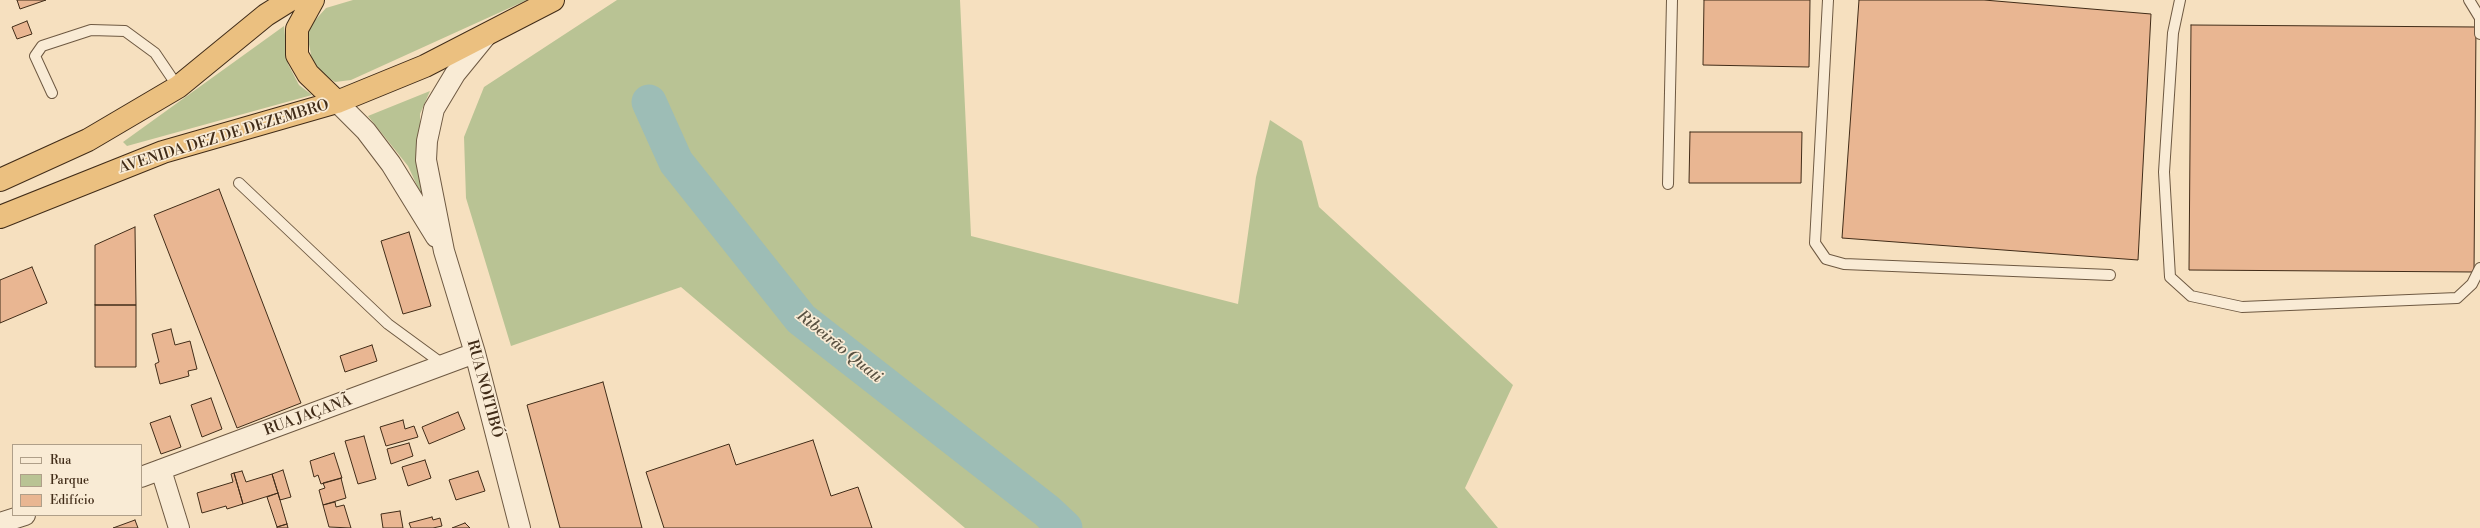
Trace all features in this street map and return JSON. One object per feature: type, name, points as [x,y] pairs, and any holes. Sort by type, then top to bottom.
[{"type":"highway","points":[[0,180],[88,140],[178,87],[266,15],[290,0]]},
{"type":"highway","points":[[313,0],[297,29],[297,55],[308,74],[337,102]]},
{"type":"highway","name":"AVENIDA DEZ DE DEZEMBRO","points":[[0,217],[163,152],[337,102],[425,66],[553,0]]},
{"type":"street","name":"RUA NOITIBÓ","points":[[489,32],[443,91],[430,123],[426,160],[444,251],[475,354],[520,528]]},
{"type":"street","name":"RUA NOITIBÓ","points":[[337,102],[366,132],[391,164],[444,251]]},
{"type":"street","name":"RUA JAÇANÃ","points":[[142,477],[475,354]]},
{"type":"street","points":[[161,470],[178,528]]},
{"type":"street","points":[[0,523],[22,516]]},
{"type":"lane","points":[[1668,184],[1672,0]]},
{"type":"lane","points":[[1828,0],[1815,243],[1826,259],[1844,264],[2110,275]]},
{"type":"lane","points":[[2180,0],[2173,33],[2164,172],[2170,277],[2191,296],[2242,307],[2457,298],[2472,284],[2480,268]]},
{"type":"lane","points":[[2469,0],[2480,18],[2480,34]]},
{"type":"lane","points":[[52,93],[35,56],[42,46],[91,30],[124,31],[155,54],[178,87]]},
{"type":"lane","points":[[239,183],[388,324],[444,365]]},
{"type":"green space","points":[[353,0],[527,0],[351,80],[335,82],[323,74],[312,60],[308,39],[310,26],[326,8]]},
{"type":"green space","points":[[617,0],[960,0],[971,236],[1238,304],[1256,177],[1270,120],[1302,141],[1319,207],[1513,385],[1465,488],[1498,528],[965,528],[681,287],[511,346],[466,198],[464,137],[484,87]]},
{"type":"green space","points":[[284,26],[288,64],[299,85],[312,95],[127,146],[123,142]]},
{"type":"green space","points":[[430,91],[420,114],[420,154],[431,216],[408,166],[368,116]]},
{"type":"building","points":[[17,0],[46,0],[20,9]]},
{"type":"building","points":[[1704,0],[1810,0],[1809,67],[1703,65]]},
{"type":"building","points":[[1859,0],[1984,0],[2151,14],[2138,260],[1842,238]]},
{"type":"building","points":[[27,21],[32,34],[17,39],[12,27]]},
{"type":"building","points":[[2191,25],[2476,27],[2474,272],[2189,270]]},
{"type":"building","points":[[1690,132],[1802,132],[1801,183],[1689,183]]},
{"type":"building","points":[[219,189],[301,403],[237,428],[154,215]]},
{"type":"building","points":[[135,227],[136,305],[95,305],[95,245]]},
{"type":"building","points":[[409,232],[431,306],[403,314],[381,241]]},
{"type":"building","points":[[32,267],[47,303],[0,323],[0,280]]},
{"type":"building","points":[[95,305],[136,305],[136,367],[95,367]]},
{"type":"building","points":[[171,329],[175,345],[190,341],[197,369],[188,371],[189,376],[160,384],[155,364],[159,362],[152,334]]},
{"type":"building","points":[[372,345],[377,361],[345,372],[340,356]]},
{"type":"building","points":[[603,382],[642,528],[560,528],[527,405]]},
{"type":"building","points":[[211,398],[222,429],[202,437],[191,405]]},
{"type":"building","points":[[458,412],[465,429],[429,444],[422,427]]},
{"type":"building","points":[[170,416],[181,447],[161,454],[150,423]]},
{"type":"building","points":[[403,420],[405,429],[414,426],[418,437],[386,446],[380,427]]},
{"type":"building","points":[[364,436],[376,479],[358,484],[345,441]]},
{"type":"building","points":[[813,440],[831,496],[858,487],[872,528],[664,528],[646,472],[729,444],[736,465]]},
{"type":"building","points":[[409,443],[413,456],[391,464],[387,449]]},
{"type":"building","points":[[334,453],[342,478],[321,484],[318,475],[314,477],[310,461]]},
{"type":"building","points":[[425,460],[431,478],[408,486],[402,467]]},
{"type":"building","points":[[283,470],[291,497],[280,500],[272,474]]},
{"type":"building","points":[[242,471],[246,482],[272,474],[278,493],[243,504],[234,473]]},
{"type":"building","points":[[478,471],[485,491],[456,500],[449,480]]},
{"type":"building","points":[[234,473],[243,504],[227,509],[226,506],[202,513],[197,493],[233,482],[231,474]]},
{"type":"building","points":[[341,478],[346,498],[323,505],[319,490],[325,488],[323,483]]},
{"type":"building","points":[[278,493],[287,524],[277,527],[267,497]]},
{"type":"building","points":[[335,502],[336,507],[344,505],[351,528],[329,527],[323,505]]},
{"type":"building","points":[[400,511],[403,528],[383,528],[381,514]]},
{"type":"building","points":[[432,517],[433,520],[440,518],[442,526],[433,528],[411,528],[409,523]]},
{"type":"building","points":[[135,520],[138,528],[113,528]]},
{"type":"building","points":[[465,523],[470,528],[452,528]]},
{"type":"building","points":[[287,524],[288,528],[277,528],[277,527]]},
{"type":"waterway","name":"Ribeirão Quati","points":[[649,102],[676,162],[801,319],[1047,511],[1065,528]]}]
